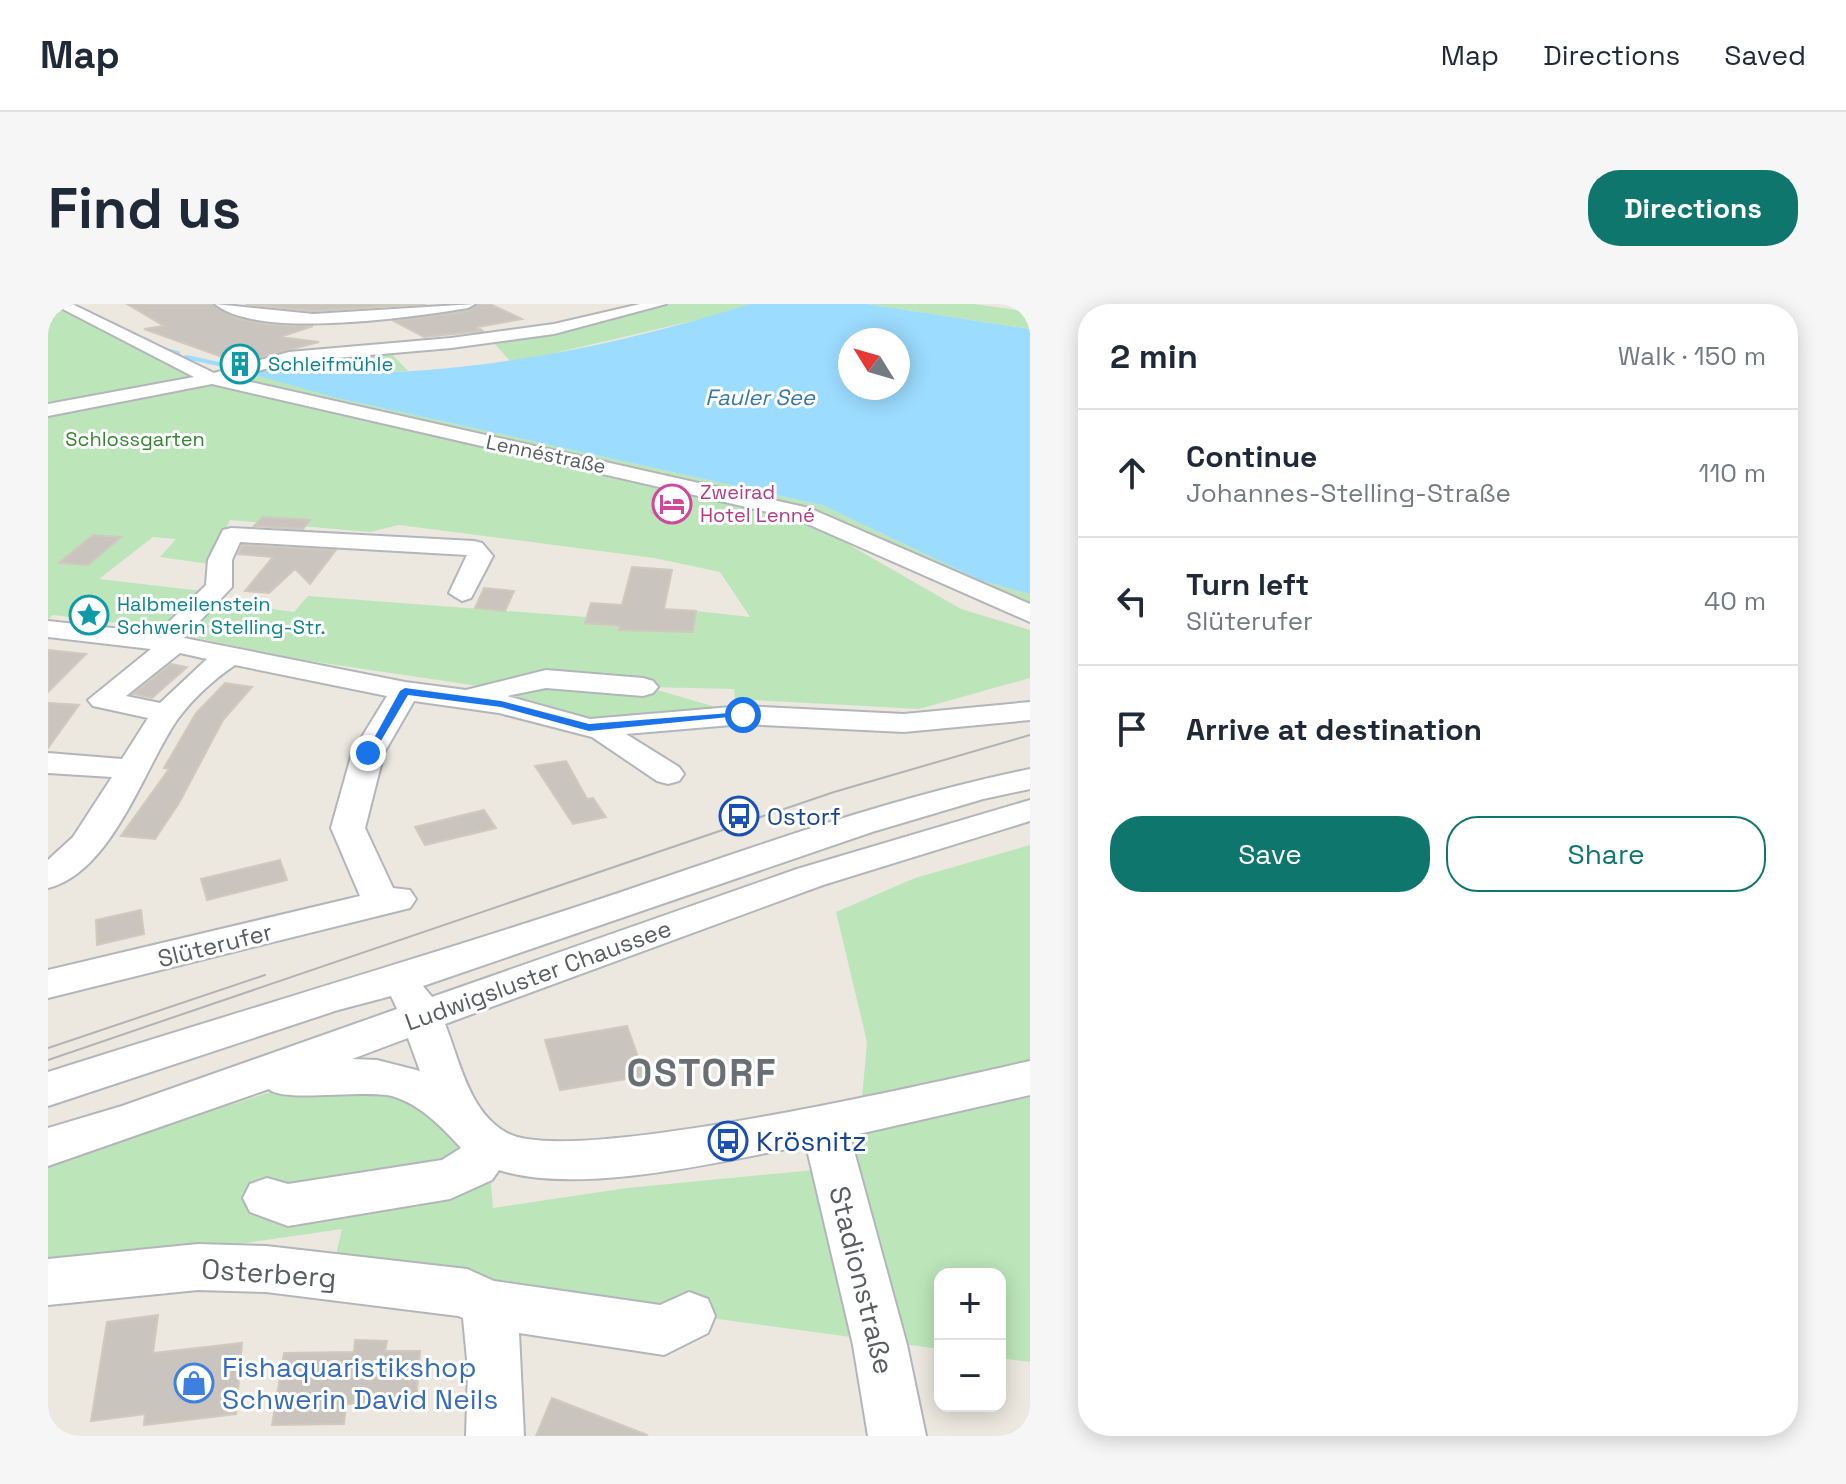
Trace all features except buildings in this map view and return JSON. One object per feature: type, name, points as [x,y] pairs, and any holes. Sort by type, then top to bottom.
[{"type":"street","name":"Lennéstraße","points":[[60,304],[186,357],[212,379],[801,513],[1030,614]]},
{"type":"street","points":[[222,304],[252,312],[308,318],[378,315],[468,304]]},
{"type":"street","points":[[48,410],[212,379],[289,357],[554,329],[659,304]]},
{"type":"street","points":[[166,713],[103,700],[170,643],[219,587],[220,560],[231,535],[474,548],[481,556],[462,593]]},
{"type":"street","points":[[48,629],[170,643],[405,691],[463,698],[601,728],[743,715],[904,723],[1030,711]]},
{"type":"street","points":[[48,877],[70,864],[80,851],[166,713],[191,686],[231,655]]},
{"type":"street","points":[[463,698],[546,679],[643,687]]},
{"type":"street","name":"Slüterufer","points":[[48,984],[389,901],[348,828],[368,753],[405,691]]},
{"type":"street","points":[[601,728],[605,735],[638,752],[668,774]]},
{"type":"street","points":[[48,763],[132,769]]},
{"type":"street","name":"Ludwigsluster Chaussee","points":[[48,1089],[330,997],[401,979],[860,825],[976,790],[1030,779]]},
{"type":"street","name":"Ludwigsluster Chaussee","points":[[48,1147],[214,1091],[810,877],[1030,810]]},
{"type":"street","points":[[401,979],[422,1017],[457,1114]]},
{"type":"street","points":[[214,1091],[359,1073],[389,1077],[419,1088],[457,1114],[488,1149],[558,1160],[651,1151],[824,1125],[1030,1078]]},
{"type":"street","name":"Stadionstraße","points":[[824,1125],[880,1345],[897,1436]]},
{"type":"street","points":[[267,1198],[288,1205],[450,1179],[475,1166],[488,1149]]},
{"type":"street","name":"Osterberg","points":[[48,1282],[198,1267],[266,1269],[443,1287],[467,1293],[486,1304],[664,1330],[689,1316]]},
{"type":"street","points":[[486,1304],[496,1345],[495,1436]]},
{"type":"green space","points":[[659,304],[750,304],[705,318],[512,363],[489,338]]},
{"type":"green space","points":[[867,304],[974,304],[1030,312],[1030,329]]},
{"type":"green space","name":"Schlossgarten","points":[[58,309],[212,379],[276,362],[387,349],[408,371],[322,376],[259,370],[333,397],[822,505],[980,580],[1030,594],[1030,612],[801,513],[773,513],[834,536],[961,609],[1030,630],[1030,678],[919,709],[735,699],[734,689],[647,687],[743,715],[571,721],[502,704],[498,689],[290,658],[175,633],[208,600],[294,612],[308,596],[586,617],[585,623],[656,632],[657,629],[693,632],[696,611],[750,617],[720,572],[654,558],[399,525],[370,532],[230,520],[209,564],[160,557],[176,539],[153,537],[99,579],[202,591],[159,628],[53,615],[48,619],[48,310]]},
{"type":"green space","points":[[1030,845],[1030,1362],[1006,1359],[1006,1268],[934,1268],[934,1348],[333,1267],[342,1229],[48,1272],[48,1163],[321,1076],[359,1073],[488,1149],[493,1208],[627,1188],[856,1166],[867,1042],[836,912],[915,878]]},
{"type":"water","name":"Fauler See","points":[[750,304],[867,304],[1030,329],[1030,594],[980,580],[822,505],[333,397],[252,374],[259,370],[383,373],[445,368],[569,351]]},
{"type":"waterway","points":[[169,351],[178,353]]},
{"type":"waterway","points":[[186,357],[242,369]]},
{"type":"tram line","points":[[48,1060],[834,792],[1030,735]]},
{"type":"tram line","points":[[48,1048],[265,975]]},
{"type":"place","name":"Schleifmühle","points":[[240,364]]},
{"type":"place","name":"Zweirad Hotel Lenné","points":[[672,504]]},
{"type":"place","name":"Halbmeilenstein Schwerin Stelling-Str.","points":[[89,615]]},
{"type":"place","name":"Ostorf","points":[[739,816]]},
{"type":"place","name":"Krösnitz","points":[[728,1141]]},
{"type":"place","name":"Fishaquaristikshop Schwerin David Neils","points":[[194,1383]]},
{"type":"district","name":"OSTORF","points":[[702,1073]]},
{"type":"route","points":[[368,753],[405,691],[501,704],[589,728],[606,729],[743,715]]}]
